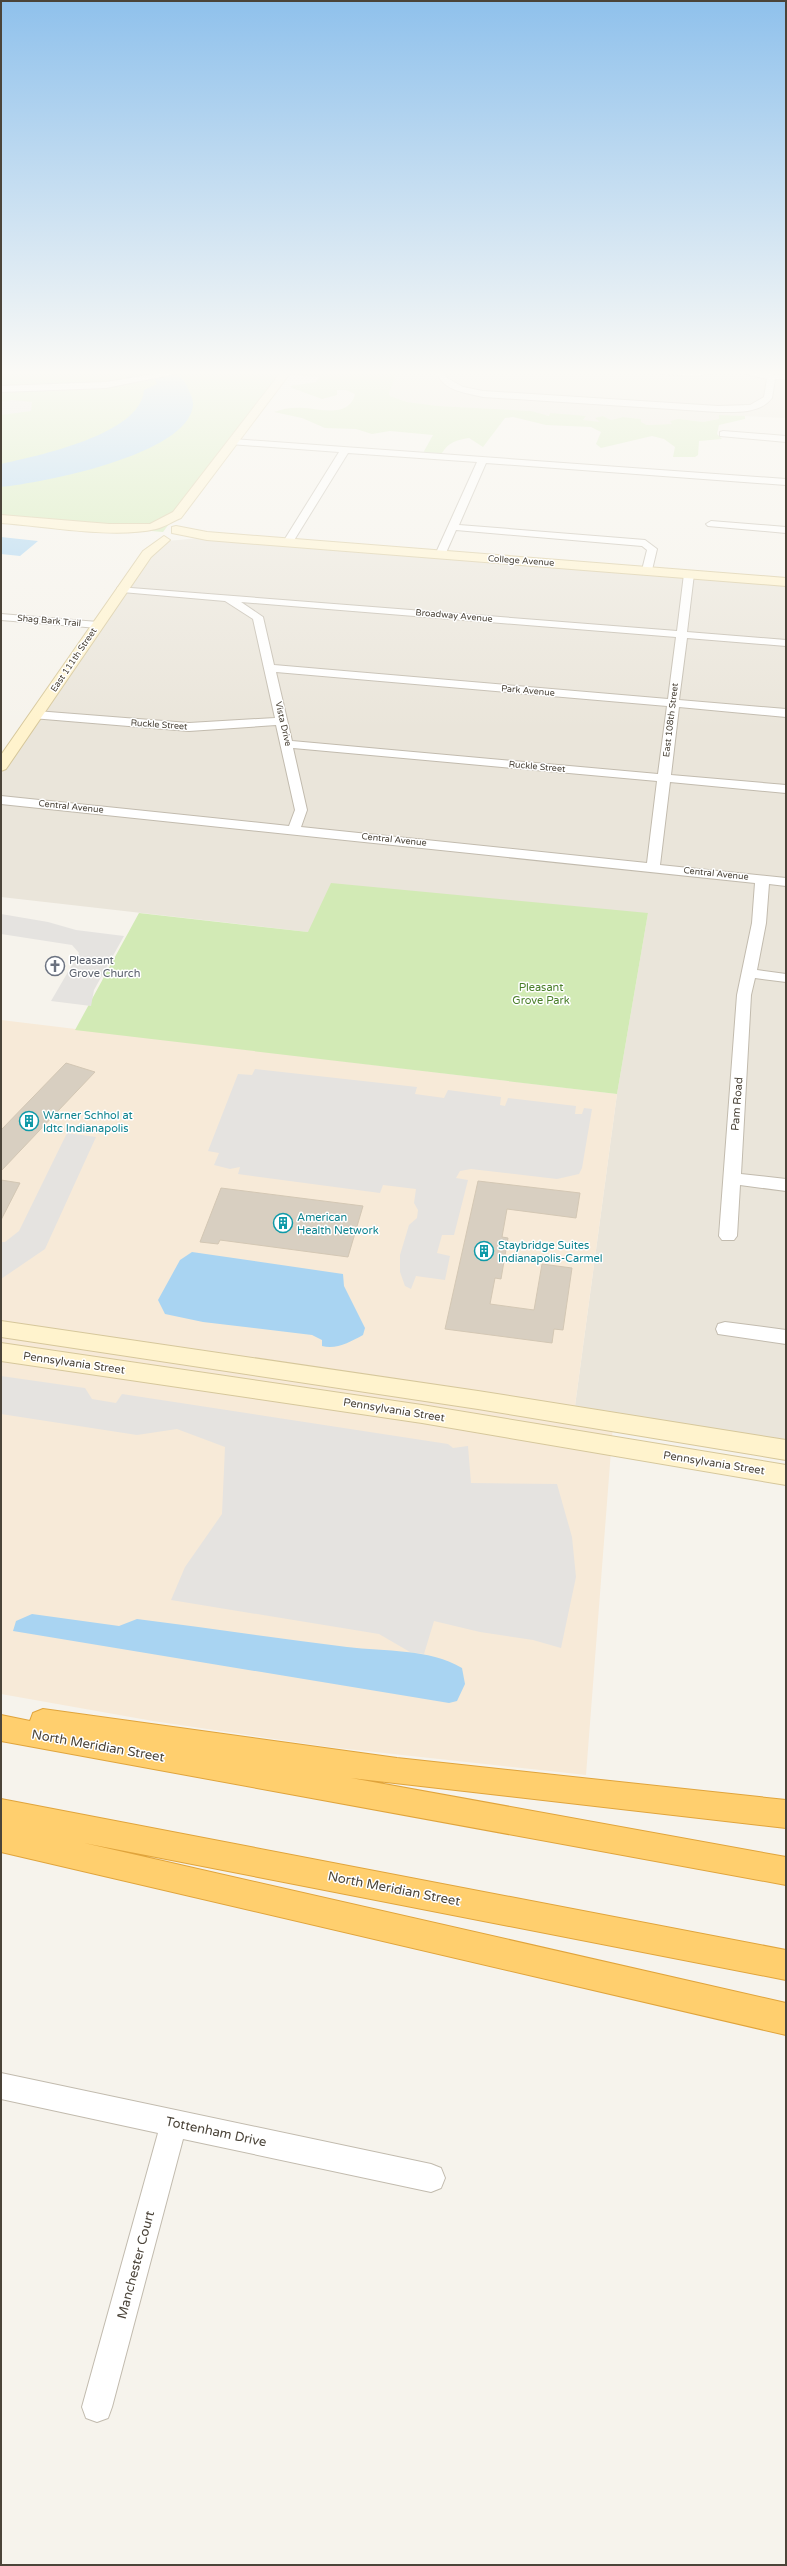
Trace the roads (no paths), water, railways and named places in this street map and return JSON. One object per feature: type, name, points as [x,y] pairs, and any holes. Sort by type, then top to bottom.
[{"type":"highway","points":[[1,1718],[153,1735],[226,1748],[397,1771],[619,1793],[786,1814]]},
{"type":"highway","name":"North Meridian Street","points":[[1,1728],[786,1872]]},
{"type":"highway","name":"North Meridian Street","points":[[1,1813],[786,1965]]},
{"type":"highway","points":[[1,1838],[786,2019]]},
{"type":"main road","points":[[171,534],[177,515],[195,492]]},
{"type":"main road","points":[[144,544],[139,531],[177,515]]},
{"type":"main road","points":[[1,519],[109,528],[151,526],[171,534]]},
{"type":"main road","points":[[109,528],[144,544]]},
{"type":"main road","points":[[144,544],[151,540],[171,534]]},
{"type":"main road","name":"College Avenue","points":[[171,534],[786,582]]},
{"type":"main road","name":"East 111th Street","points":[[1,766],[122,589],[144,544],[171,534]]},
{"type":"main road","name":"Pennsylvania Street","points":[[1,1329],[478,1400],[786,1450]]},
{"type":"main road","name":"Pennsylvania Street","points":[[1,1352],[422,1414],[786,1475]]},
{"type":"street","points":[[288,542],[319,492]]},
{"type":"street","points":[[440,554],[468,492]]},
{"type":"street","points":[[712,524],[786,530]]},
{"type":"street","points":[[452,527],[645,543],[652,549],[647,570]]},
{"type":"street","name":"East 108th Street","points":[[653,867],[689,574]]},
{"type":"street","name":"Broadway Avenue","points":[[122,589],[786,643]]},
{"type":"street","points":[[225,598],[258,617],[285,602]]},
{"type":"street","name":"Shag Bark Trail","points":[[1,617],[98,625]]},
{"type":"street","name":"Vista Drive","points":[[258,617],[288,744],[301,810],[294,830]]},
{"type":"street","name":"Park Avenue","points":[[270,668],[786,713]]},
{"type":"street","name":"Ruckle Street","points":[[36,715],[184,727],[282,721]]},
{"type":"street","name":"Ruckle Street","points":[[288,744],[786,789]]},
{"type":"street","name":"Central Avenue","points":[[1,800],[786,882]]},
{"type":"street","name":"Pam Road","points":[[728,1236],[731,1178],[748,973],[759,923],[762,879]]},
{"type":"street","points":[[748,973],[786,978]]},
{"type":"street","points":[[731,1178],[786,1185]]},
{"type":"street","points":[[725,1329],[786,1337]]},
{"type":"street","name":"Tottenham Drive","points":[[1,2086],[431,2178]]},
{"type":"street","name":"Manchester Court","points":[[97,2407],[174,2123]]},
{"type":"water","points":[[1,537],[38,541],[20,556],[1,554]]},
{"type":"water","points":[[192,1252],[343,1274],[344,1286],[365,1328],[363,1335],[343,1345],[327,1347],[322,1346],[322,1340],[312,1335],[203,1322],[165,1314],[158,1300],[180,1260]]},
{"type":"water","points":[[32,1614],[119,1626],[137,1619],[362,1649],[421,1654],[435,1657],[462,1668],[465,1684],[457,1701],[449,1703],[13,1631],[16,1621]]},
{"type":"place","name":"Pleasant Grove Church","points":[[55,966]]},
{"type":"place","name":"Warner Schhol at Idtc Indianapolis","points":[[29,1121]]},
{"type":"place","name":"American Health Network","points":[[283,1223]]},
{"type":"place","name":"Staybridge Suites Indianapolis-Carmel","points":[[484,1251]]},
{"type":"park label","name":"Pleasant Grove Park","points":[[541,993]]}]
